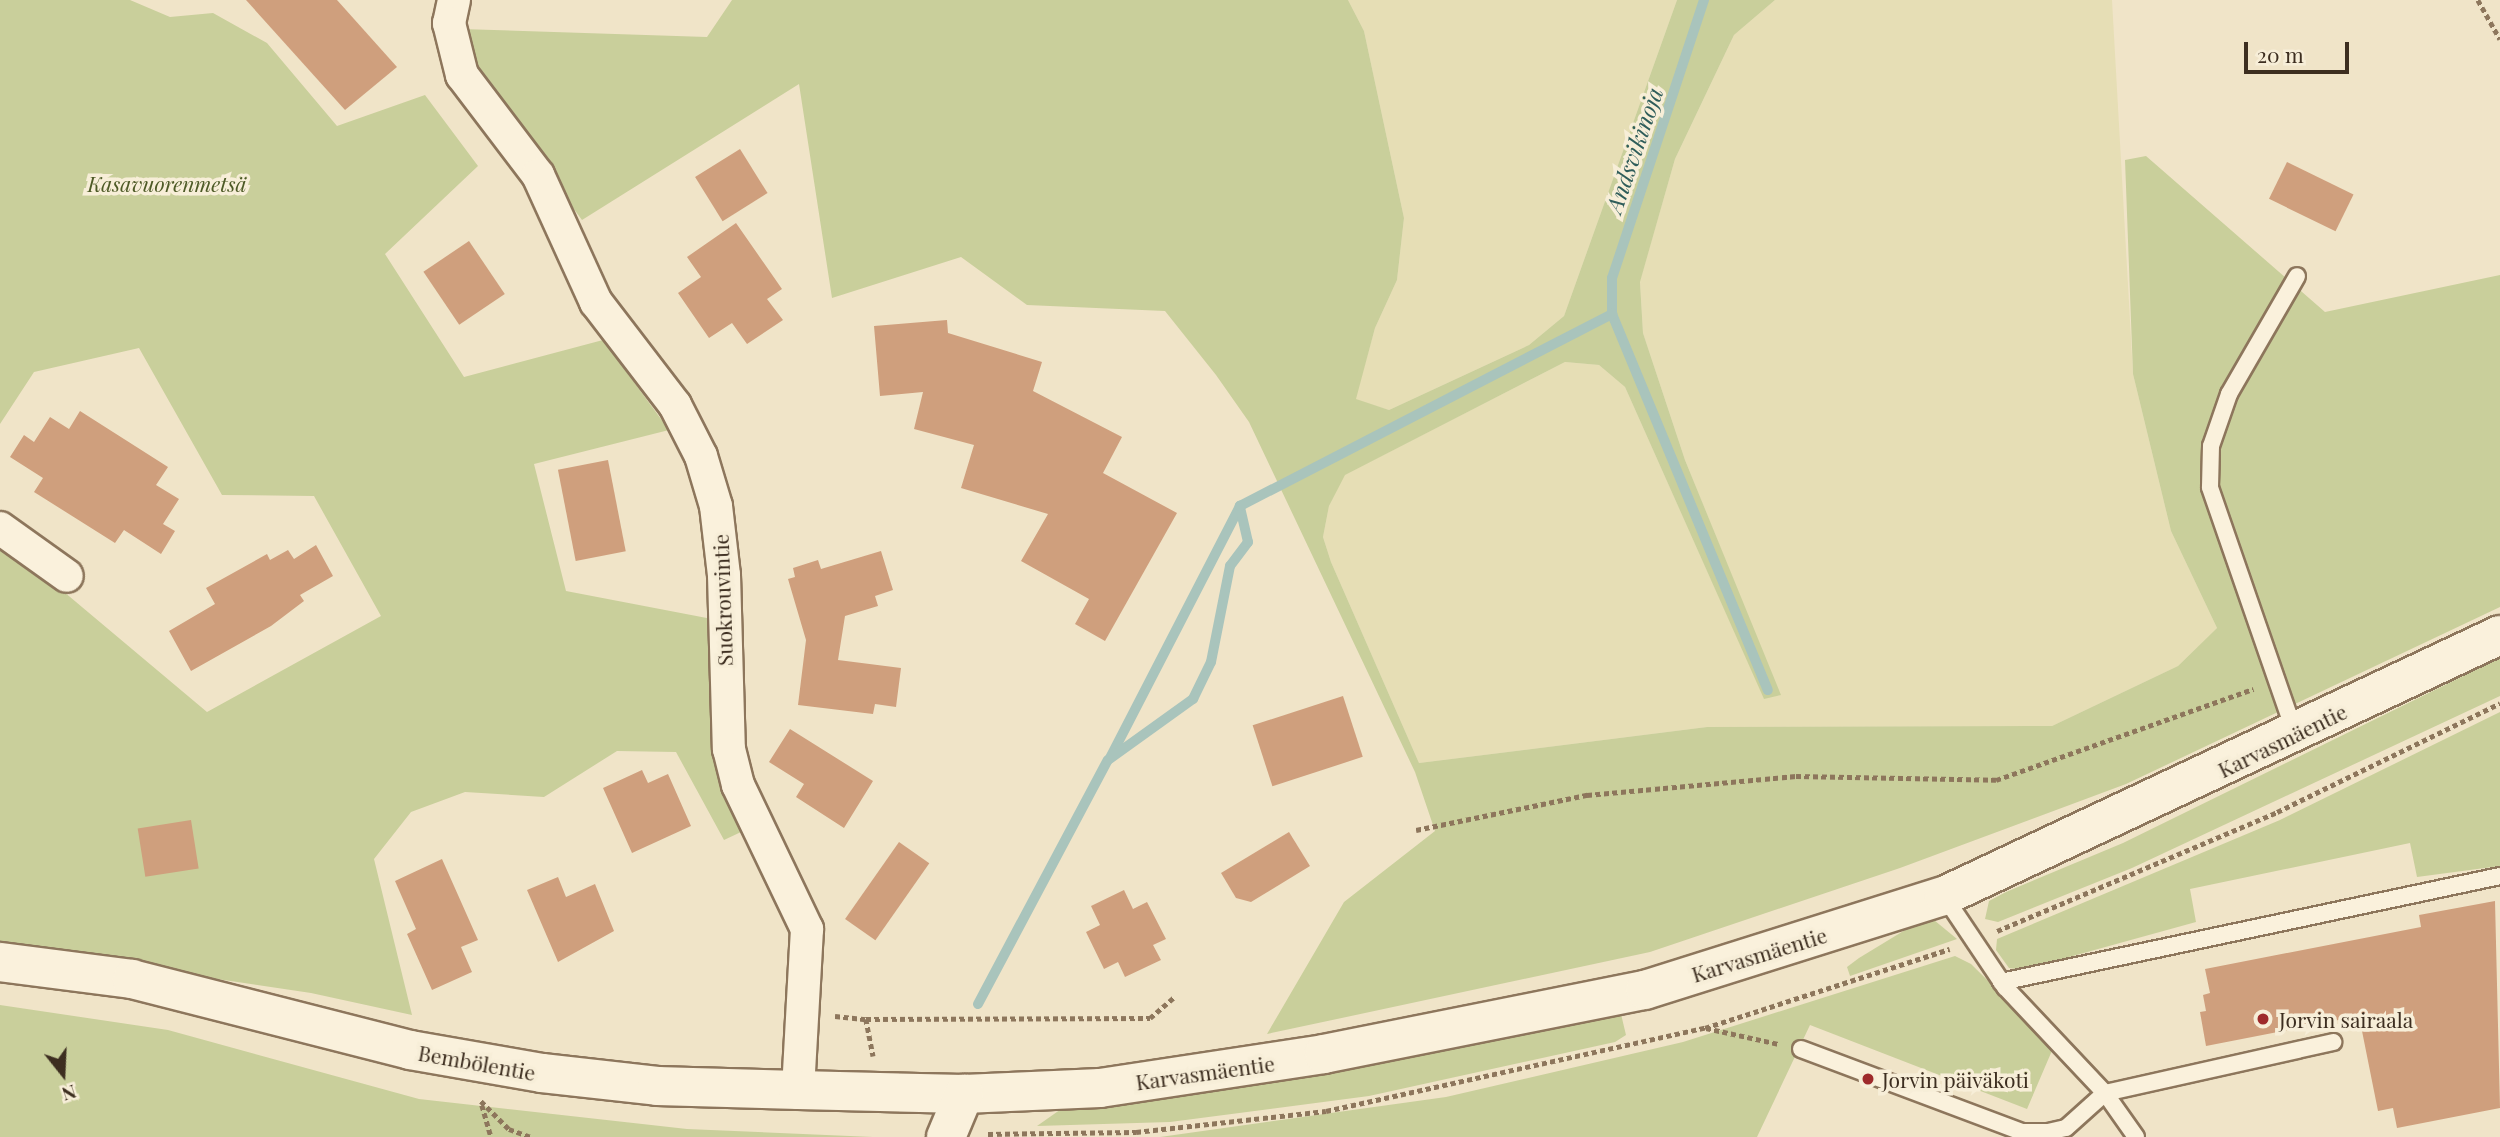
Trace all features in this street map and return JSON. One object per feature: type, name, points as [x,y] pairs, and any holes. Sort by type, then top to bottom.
[{"type":"main road","name":"Karvasmäentie","points":[[964,1094],[1100,1088],[1324,1055],[1645,990],[1944,896],[2296,735],[2500,635]]},
{"type":"main road","name":"Bembölentie","points":[[0,962],[132,979],[410,1050],[542,1073],[657,1086],[964,1094]]},
{"type":"main road","points":[[947,1135],[964,1094]]},
{"type":"street","name":"Suokrouvintie","points":[[454,0],[449,23],[462,75],[538,175],[596,302],[675,405],[701,456],[716,506],[724,575],[729,749],[738,785],[807,929],[798,1090]]},
{"type":"street","points":[[0,528],[67,576]]},
{"type":"lane","points":[[2296,735],[2223,537],[2210,487],[2211,446],[2230,394],[2297,276]]},
{"type":"lane","points":[[2001,982],[2500,876]]},
{"type":"lane","points":[[1944,896],[2001,982],[2105,1093],[2136,1137]]},
{"type":"lane","points":[[1801,1049],[2022,1132],[2066,1128],[2105,1093],[2333,1042]]},
{"type":"path","points":[[2477,0],[2500,39]]},
{"type":"path","points":[[1416,830],[1587,795],[1796,776],[1996,780],[2276,681]]},
{"type":"path","points":[[947,1135],[1136,1132],[1326,1111],[1705,1028],[1972,941],[2277,812],[2500,703]]},
{"type":"path","points":[[804,1013],[866,1019],[1150,1018],[1175,996]]},
{"type":"path","points":[[866,1019],[875,1063]]},
{"type":"path","points":[[1705,1028],[1801,1049]]},
{"type":"path","points":[[467,1098],[494,1103]]},
{"type":"path","points":[[481,1101],[491,1137]]},
{"type":"path","points":[[481,1101],[509,1129],[531,1137]]},
{"type":"shaded area","points":[[1348,0],[1677,0],[1564,316],[1529,345],[1389,410],[1355,400],[1375,328],[1397,280],[1404,218],[1364,31]]},
{"type":"shaded area","points":[[1775,0],[2112,0],[2133,374],[2171,531],[2217,628],[2178,666],[2052,726],[1707,727],[1419,763],[1331,562],[1323,537],[1329,506],[1344,475],[1565,362],[1599,365],[1625,387],[1764,698],[1780,695],[1685,460],[1643,333],[1640,281],[1675,159],[1734,35]]},
{"type":"green space","name":"Kasavuorenmetsä","points":[[0,0],[130,0],[170,17],[213,13],[267,43],[337,126],[425,95],[478,166],[385,254],[464,377],[603,340],[669,430],[534,464],[566,591],[712,619],[710,722],[741,832],[724,840],[676,752],[617,751],[544,797],[465,792],[411,812],[374,859],[412,1015],[311,993],[0,947],[0,547],[51,581],[207,712],[381,616],[314,496],[222,495],[139,348],[34,372],[0,424]]},
{"type":"green space","points":[[732,0],[1348,0],[1364,31],[1404,218],[1397,280],[1375,328],[1356,399],[1389,410],[1529,345],[1564,316],[1677,0],[1775,0],[1734,35],[1675,159],[1640,282],[1643,333],[1685,460],[1781,695],[1764,699],[1625,387],[1599,365],[1565,362],[1345,475],[1329,506],[1323,537],[1331,562],[1419,763],[1707,727],[2052,726],[2178,666],[2217,628],[2171,531],[2133,374],[2125,160],[2146,156],[2325,312],[2500,275],[2500,607],[2126,784],[1900,868],[1650,952],[1267,1034],[1344,902],[1435,831],[1415,772],[1249,422],[1165,311],[1027,305],[961,257],[832,298],[799,84],[582,220],[476,76],[461,29],[707,37]]},
{"type":"green space","points":[[2500,658],[2500,696],[2132,868],[1998,922],[1985,919],[1989,901],[2006,892],[2123,843]]},
{"type":"green space","points":[[2500,712],[2500,866],[2417,877],[2410,843],[2190,889],[2196,922],[2022,970],[2009,968],[1996,950],[1997,939],[2280,820]]},
{"type":"green space","points":[[1934,920],[1957,939],[1850,976],[1847,967],[1859,958],[1910,927]]},
{"type":"green space","points":[[1955,956],[1971,964],[2054,1046],[2027,1109],[1810,1025],[1757,1137],[1160,1137],[1446,1097],[1683,1042]]},
{"type":"green space","points":[[0,1005],[168,1030],[419,1099],[687,1129],[873,1137],[0,1137]]},
{"type":"green space","points":[[1621,1014],[1626,1035],[1615,1042],[1369,1096],[1170,1122],[1037,1126],[1064,1107],[1288,1080]]},
{"type":"building","points":[[246,0],[337,0],[397,67],[345,110]]},
{"type":"building","points":[[740,149],[768,193],[723,221],[695,177]]},
{"type":"building","points":[[2287,162],[2354,194],[2336,231],[2269,199]]},
{"type":"building","points":[[736,223],[782,289],[767,299],[783,320],[747,344],[732,323],[709,338],[678,293],[701,277],[687,257]]},
{"type":"building","points":[[469,241],[505,294],[459,325],[423,272]]},
{"type":"building","points":[[947,320],[948,333],[1042,362],[1033,391],[1122,437],[1103,473],[1177,513],[1105,641],[1075,624],[1089,599],[1021,561],[1048,514],[961,488],[974,445],[914,429],[923,392],[880,396],[874,326]]},
{"type":"building","points":[[80,411],[168,467],[156,485],[179,499],[163,524],[175,531],[161,554],[124,530],[115,543],[34,492],[43,478],[10,457],[24,435],[34,442],[50,417],[69,429]]},
{"type":"building","points":[[608,460],[626,551],[576,561],[558,470]]},
{"type":"building","points":[[316,545],[333,576],[300,595],[304,601],[271,626],[191,671],[169,631],[215,604],[206,588],[267,554],[270,560],[288,550],[294,559]]},
{"type":"building","points":[[881,551],[893,590],[875,596],[878,606],[845,616],[838,660],[901,668],[896,707],[875,704],[873,714],[798,705],[806,640],[788,579],[795,577],[793,568],[818,560],[821,569]]},
{"type":"building","points":[[1343,696],[1363,757],[1272,786],[1253,725]]},
{"type":"building","points":[[790,729],[873,781],[844,828],[796,797],[804,784],[769,762]]},
{"type":"building","points":[[642,770],[648,783],[668,774],[691,826],[632,853],[603,788]]},
{"type":"building","points":[[191,820],[199,868],[145,877],[138,828]]},
{"type":"building","points":[[1289,832],[1310,866],[1251,902],[1236,898],[1221,873]]},
{"type":"building","points":[[899,842],[929,863],[875,940],[845,919]]},
{"type":"building","points":[[442,859],[478,940],[461,947],[472,972],[432,990],[407,934],[416,929],[395,881]]},
{"type":"building","points":[[558,877],[566,897],[595,884],[614,931],[558,962],[527,890]]},
{"type":"building","points":[[1124,890],[1133,909],[1147,902],[1166,939],[1153,945],[1161,960],[1125,977],[1118,962],[1104,969],[1086,932],[1100,925],[1091,906]]},
{"type":"building","points":[[2495,901],[2500,1108],[2397,1128],[2393,1108],[2378,1111],[2359,1016],[2206,1046],[2200,1012],[2206,1011],[2203,995],[2210,993],[2205,969],[2421,927],[2419,915]]},
{"type":"waterway","name":"Andsvikinoja","points":[[1704,0],[1612,278],[1612,314],[1768,690]]},
{"type":"waterway","points":[[978,1004],[1108,760],[1193,699],[1211,662],[1230,566],[1248,542],[1240,506],[1612,314]]},
{"type":"waterway","points":[[1110,758],[1240,506]]},
{"type":"place","name":"Jorvin sairaala","points":[[2263,1019]]},
{"type":"place","name":"Jorvin päiväkoti","points":[[1868,1079]]}]
